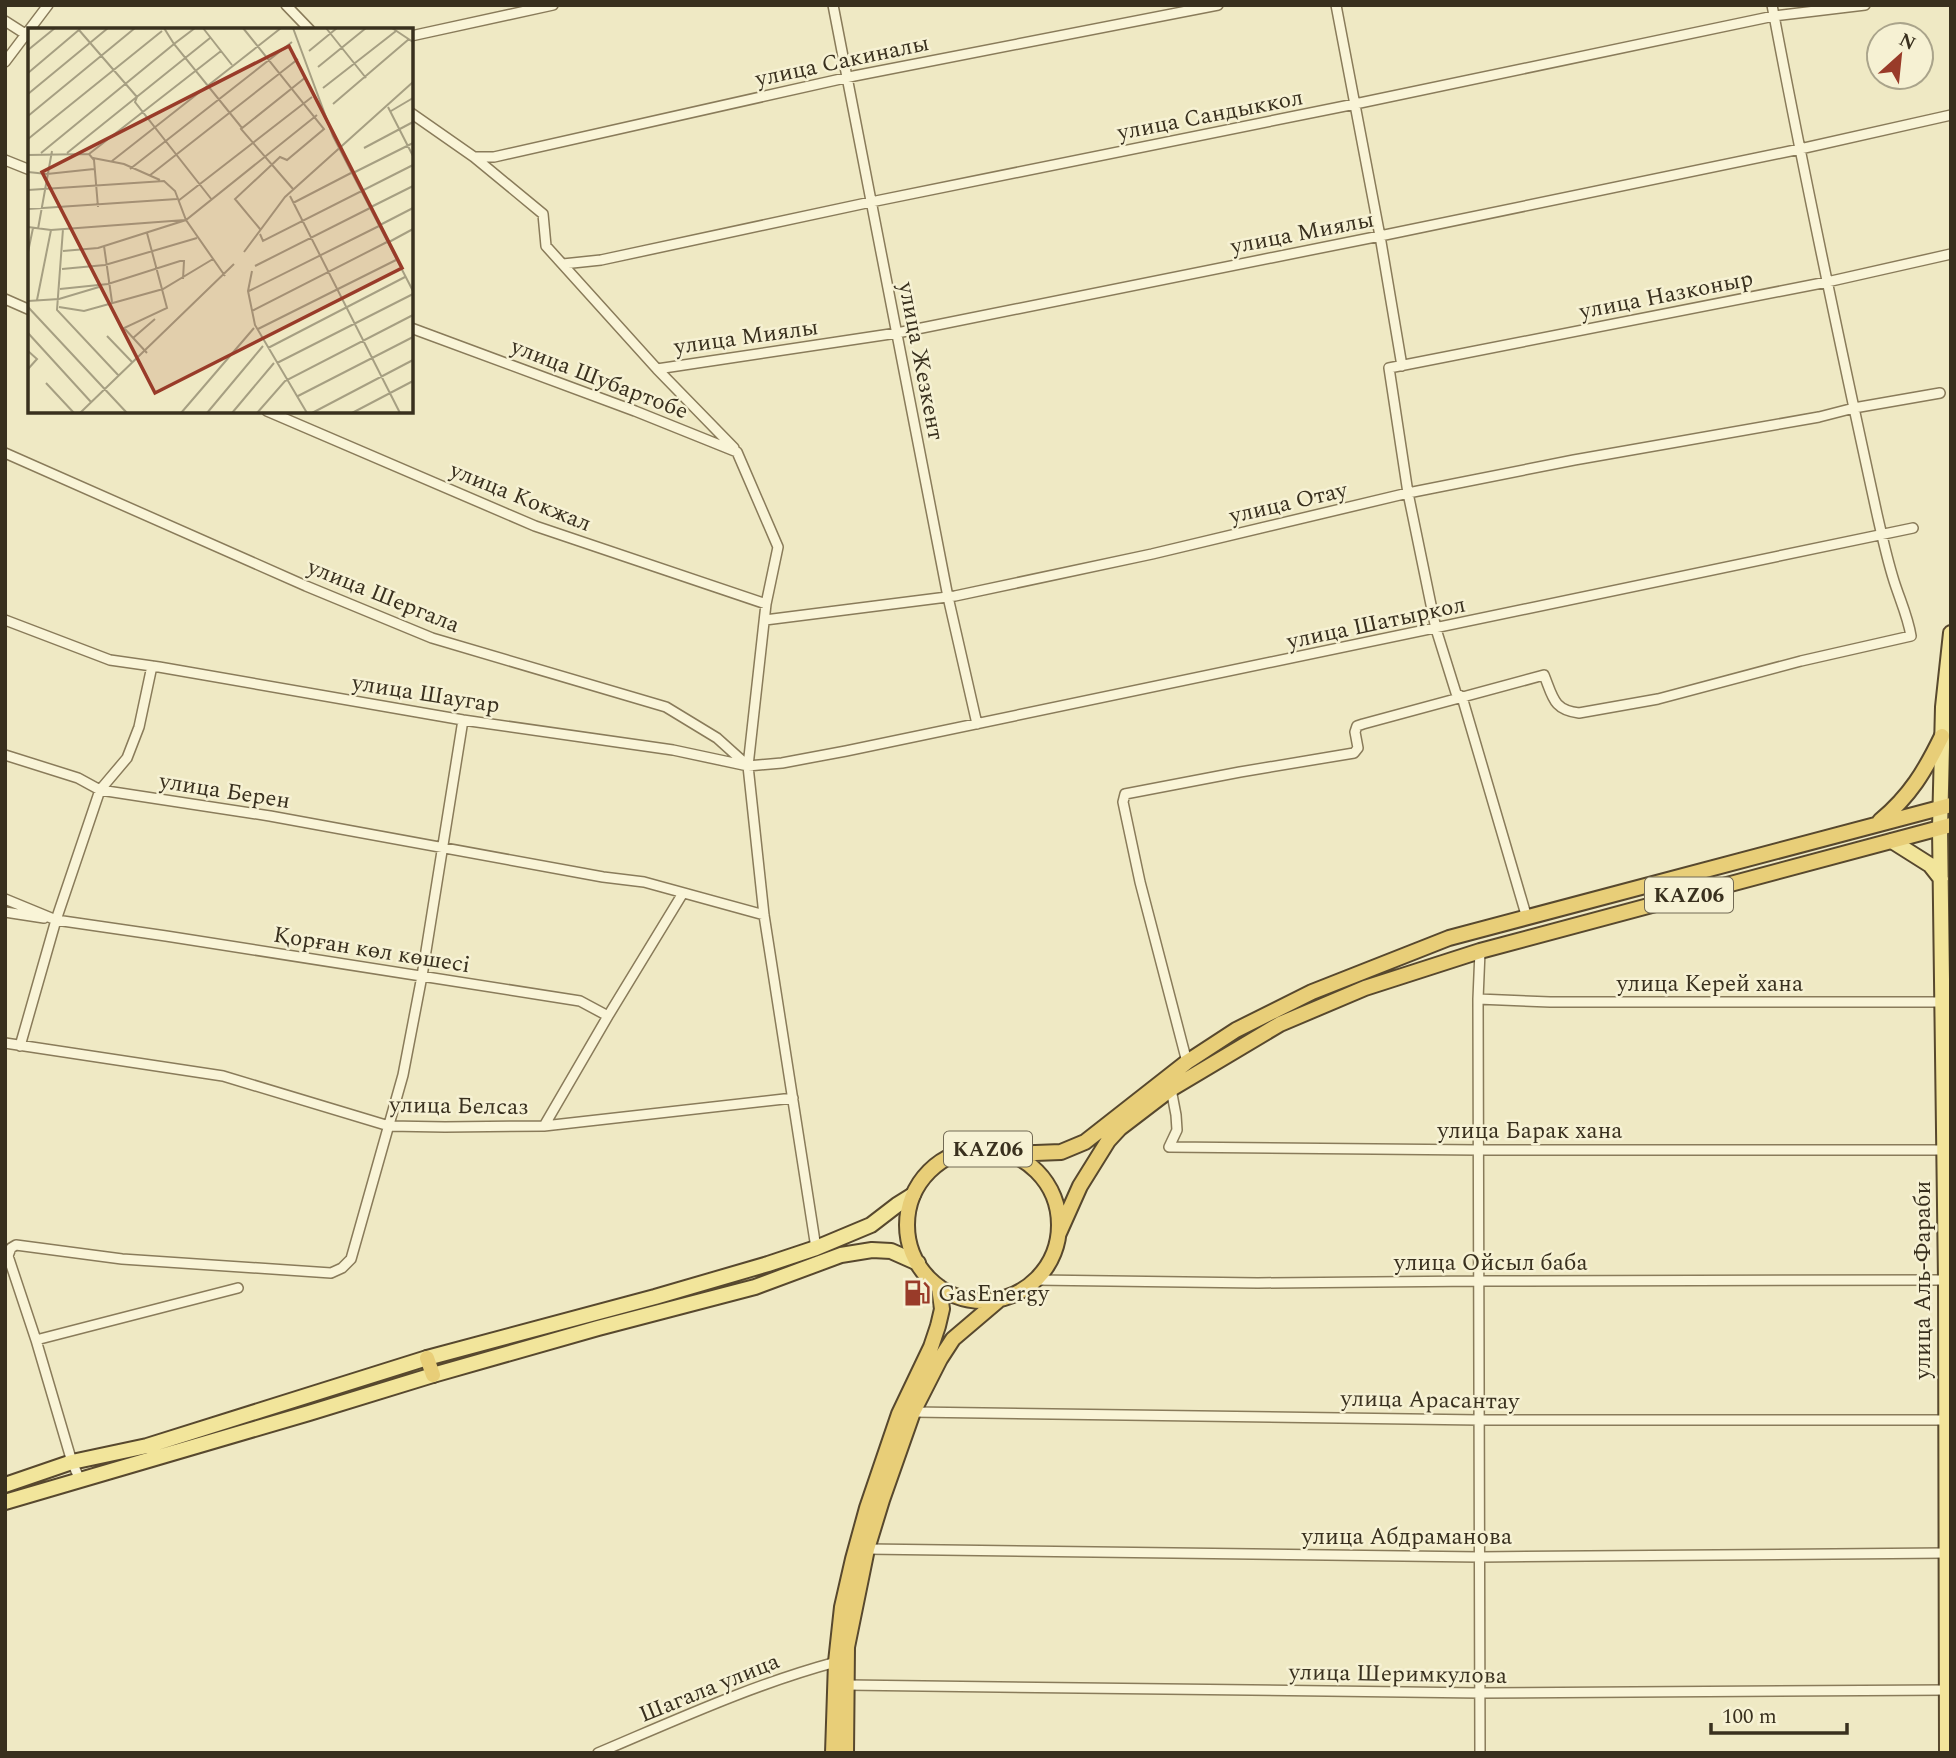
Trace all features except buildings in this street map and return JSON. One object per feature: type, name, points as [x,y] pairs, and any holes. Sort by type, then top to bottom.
[{"type":"highway","points":[[1876,825],[1917,783],[1942,736]]},
{"type":"highway","name":"KАZ06","points":[[1945,827],[1480,951],[1365,988],[1280,1024],[1171,1089],[1120,1128],[1108,1141],[1080,1186],[1059,1233],[1052,1259],[1036,1280],[1019,1292],[1000,1299],[979,1300],[958,1296],[939,1287],[918,1263],[909,1241],[908,1217],[913,1195],[926,1175],[944,1160],[965,1150],[989,1149],[1012,1154],[1060,1152],[1085,1142],[1187,1062],[1236,1030],[1312,992],[1449,938],[1946,806]]},
{"type":"highway","name":"KАZ06","points":[[1012,1154],[1033,1167],[1049,1186],[1058,1209],[1059,1233]]},
{"type":"highway","points":[[833,1753],[836,1662],[842,1607],[856,1547],[899,1414],[931,1347],[938,1326],[942,1310],[939,1287]]},
{"type":"highway","name":"KАZ06","points":[[846,1753],[848,1647],[867,1549],[913,1412],[953,1339],[1000,1299]]},
{"type":"highway","points":[[427,1358],[433,1375]]},
{"type":"main road","name":"улица Аль-Фараби","points":[[1947,1753],[1947,1150],[1941,879],[1946,806],[1943,707],[1951,633]]},
{"type":"main road","points":[[1892,841],[1930,865],[1941,879]]},
{"type":"main road","points":[[5,1485],[72,1462],[147,1446],[427,1358],[655,1297],[816,1248],[871,1225],[913,1195]]},
{"type":"main road","points":[[5,1502],[433,1375],[755,1287],[841,1255],[872,1250],[891,1251],[918,1263]]},
{"type":"street","points":[[32,28],[48,5]]},
{"type":"street","points":[[286,5],[308,28]]},
{"type":"street","points":[[413,36],[553,5]]},
{"type":"street","name":"улица Жезкент","points":[[833,5],[948,597],[977,724]]},
{"type":"street","name":"улица Сакиналы","points":[[474,157],[494,156],[847,77],[1219,5]]},
{"type":"street","points":[[1336,5],[1402,366]]},
{"type":"street","points":[[1187,1062],[1140,882],[1123,802],[1125,794],[1354,754],[1358,748],[1355,732],[1357,726],[1544,675],[1556,704],[1566,711],[1579,713],[1658,699],[1801,661],[1912,636],[1882,534],[1854,408],[1772,5]]},
{"type":"street","name":"улица Сандыккол","points":[[563,264],[601,260],[1774,16],[1865,5]]},
{"type":"street","points":[[5,21],[27,36],[5,62]]},
{"type":"street","points":[[413,114],[474,157],[543,214],[546,246],[657,369],[737,452],[778,547],[766,604],[748,766],[764,915],[816,1248]]},
{"type":"street","name":"улица Миялы","points":[[657,369],[897,333],[1380,236],[1951,115]]},
{"type":"street","points":[[5,160],[28,169]]},
{"type":"street","name":"улица Назконыр","points":[[1408,493],[1389,368],[1827,282],[1951,254]]},
{"type":"street","points":[[5,299],[28,309]]},
{"type":"street","name":"улица Шубартобе","points":[[413,329],[737,452]]},
{"type":"street","name":"улица Отау","points":[[765,620],[948,597],[1112,563],[1408,493],[1940,394]]},
{"type":"street","name":"улица Кокжал","points":[[272,413],[535,526],[766,604]]},
{"type":"street","name":"улица Шергала","points":[[5,453],[306,586],[432,638],[666,707],[717,738],[748,766]]},
{"type":"street","points":[[1408,493],[1436,629],[1456,693],[1462,697],[1527,918]]},
{"type":"street","name":"улица Шатыркол","points":[[846,751],[1913,528]]},
{"type":"street","name":"улица Шаугар","points":[[5,620],[110,660],[463,720],[673,750],[748,766],[782,763],[846,751]]},
{"type":"street","points":[[20,1046],[56,920],[100,790],[127,758],[139,727],[152,666]]},
{"type":"street","points":[[79,1480],[8,1256],[11,1248],[16,1245],[122,1259],[331,1273],[342,1268],[351,1259],[403,1075],[422,976],[463,720]]},
{"type":"street","name":"улица Берен","points":[[5,755],[78,778],[100,790],[270,816],[603,877],[644,882],[764,915]]},
{"type":"street","points":[[544,1126],[683,893]]},
{"type":"street","name":"Қорған көл көшесі","points":[[5,899],[56,920],[580,1001],[608,1016]]},
{"type":"street","points":[[5,912],[56,920]]},
{"type":"street","points":[[1480,951],[1480,1753]]},
{"type":"street","name":"улица Керей хана","points":[[1478,999],[1550,1002],[1942,1002]]},
{"type":"street","name":"улица Белсаз","points":[[5,1043],[223,1076],[390,1125],[544,1126],[793,1098]]},
{"type":"street","name":"улица Барак хана","points":[[1171,1089],[1177,1130],[1169,1147],[1947,1150]]},
{"type":"street","name":"улица Ойсыл баба","points":[[1036,1280],[1258,1283],[1946,1280]]},
{"type":"street","points":[[36,1340],[238,1288]]},
{"type":"street","name":"улица Арасантау","points":[[913,1412],[1479,1420],[1946,1420]]},
{"type":"street","name":"улица Абдраманова","points":[[867,1549],[1479,1556],[1946,1553]]},
{"type":"street","name":"Шагала улица","points":[[598,1753],[791,1674],[836,1662]]},
{"type":"street","name":"улица Шеримкулова","points":[[847,1685],[1480,1693],[1948,1690]]},
{"type":"place","name":"GasEnergy","points":[[917,1293]]}]
